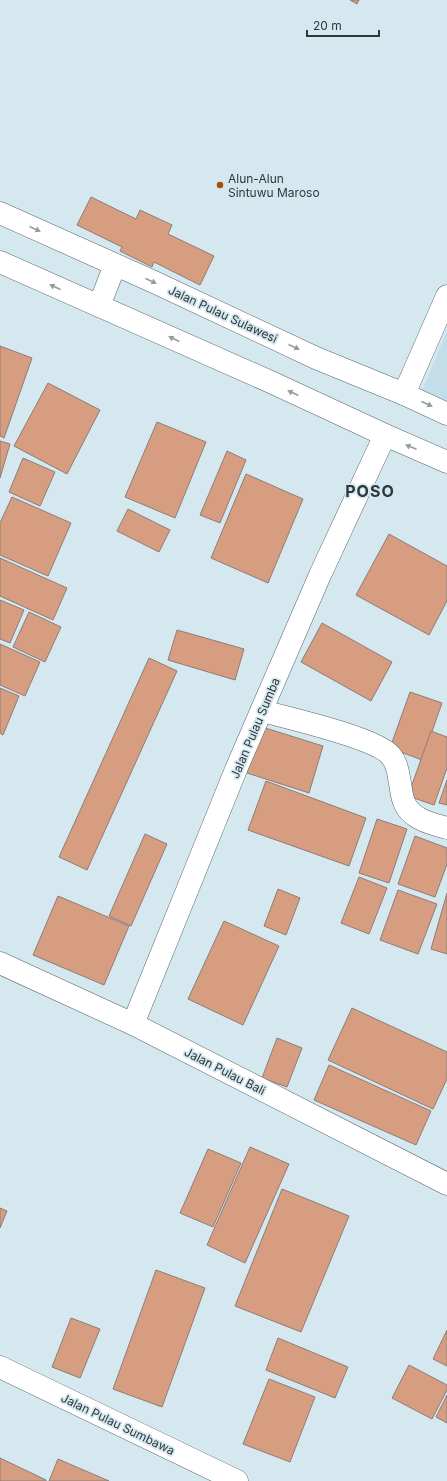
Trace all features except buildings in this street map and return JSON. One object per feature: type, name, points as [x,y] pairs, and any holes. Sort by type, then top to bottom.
[{"type":"street","name":"Jalan Pulau Sulawesi","points":[[0,213],[316,358],[404,394],[447,414]]},
{"type":"street","points":[[0,262],[447,462]]},
{"type":"street","points":[[100,306],[115,265]]},
{"type":"street","points":[[404,394],[447,296]]},
{"type":"street","name":"Jalan Pulau Sumba","points":[[133,1024],[237,767],[320,575],[384,435]]},
{"type":"street","points":[[262,711],[344,733],[383,748],[397,765],[404,803],[412,813],[420,819],[447,828]]},
{"type":"street","name":"Jalan Pulau Bali","points":[[0,963],[133,1024],[447,1184]]},
{"type":"street","name":"Jalan Pulau Sumbawa","points":[[0,1367],[237,1481]]},
{"type":"shaded area","points":[[447,331],[447,408],[420,395]]},
{"type":"place","name":"Alun-Alun Sintuwu Maroso","points":[[220,185]]},
{"type":"district","name":"POSO","points":[[370,491]]}]
